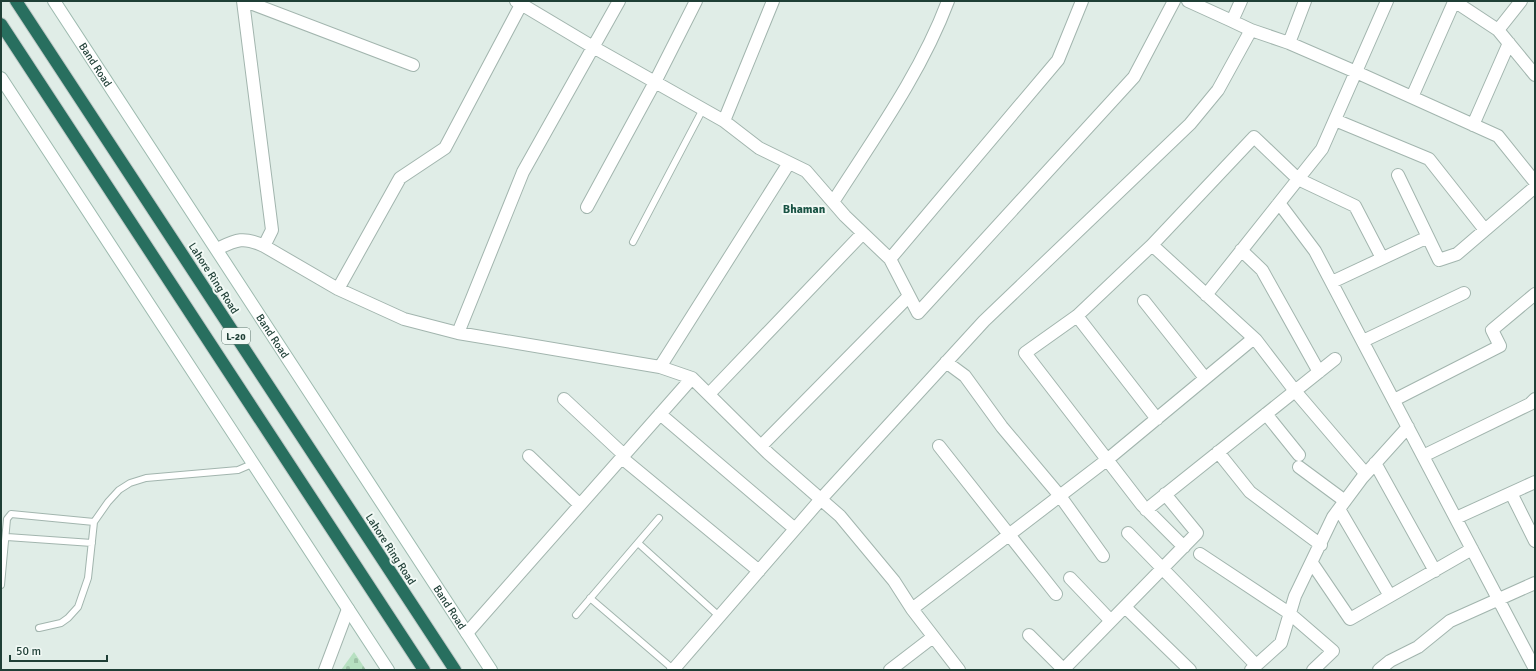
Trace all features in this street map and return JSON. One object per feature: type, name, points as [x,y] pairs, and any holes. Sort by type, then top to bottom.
[{"type":"highway","name":"Lahore Ring Road","points":[[16,1],[455,670]]},
{"type":"highway","name":"L-20","points":[[1,24],[424,670]]},
{"type":"street","name":"Band Road","points":[[54,1],[491,670]]},
{"type":"street","points":[[264,246],[272,230],[244,1],[413,65]]},
{"type":"street","points":[[458,333],[523,172],[619,1]]},
{"type":"street","points":[[587,207],[655,82],[696,1]]},
{"type":"street","points":[[724,121],[773,1]]},
{"type":"street","points":[[833,202],[892,109],[937,30],[948,1]]},
{"type":"street","points":[[890,259],[1058,60],[1082,1]]},
{"type":"street","points":[[338,288],[400,178],[446,148],[520,2],[593,47],[724,121],[759,148],[806,172],[833,202],[890,259],[918,313],[1134,77],[1174,1]]},
{"type":"street","points":[[1188,1],[1251,30],[1289,43],[1356,72],[1498,136],[1535,182]]},
{"type":"street","points":[[1232,21],[1241,1]]},
{"type":"street","points":[[1289,43],[1305,1]]},
{"type":"street","points":[[1206,295],[1322,149],[1388,1]]},
{"type":"street","points":[[1412,97],[1454,1],[1498,30],[1535,75]]},
{"type":"street","points":[[1498,30],[1520,1]]},
{"type":"street","points":[[673,670],[821,499],[984,321],[1190,124],[1218,90],[1251,30]]},
{"type":"street","points":[[1473,125],[1509,44]]},
{"type":"street","points":[[3,86],[388,670]]},
{"type":"street","points":[[1335,120],[1429,159],[1485,230]]},
{"type":"street","points":[[1184,547],[1146,510],[1025,353],[1077,316],[1152,245],[1254,137],[1298,179],[1355,206],[1382,258]]},
{"type":"street","points":[[660,367],[789,163]]},
{"type":"street","points":[[1398,175],[1439,260],[1457,254],[1535,187]]},
{"type":"street","points":[[1279,203],[1316,251],[1535,669]]},
{"type":"street","points":[[709,394],[863,233]]},
{"type":"street","points":[[1332,282],[1428,237]]},
{"type":"street","points":[[216,249],[236,240],[253,240],[338,288],[377,308],[404,319],[458,333],[660,367],[692,378],[761,446],[840,516],[894,580],[912,609],[959,670]]},
{"type":"street","points":[[1152,245],[1254,338],[1295,391],[1365,473]]},
{"type":"street","points":[[1241,250],[1262,270],[1319,372]]},
{"type":"street","points":[[1363,341],[1464,294]]},
{"type":"street","points":[[1394,400],[1500,346],[1492,330],[1535,294]]},
{"type":"street","points":[[761,446],[909,296]]},
{"type":"street","points":[[1144,301],[1205,378]]},
{"type":"street","points":[[1077,316],[1157,419]]},
{"type":"street","points":[[912,609],[1108,459],[1254,338]]},
{"type":"street","points":[[1146,510],[1335,359]]},
{"type":"street","points":[[946,362],[965,376],[1002,427],[1060,496],[1104,556]]},
{"type":"street","points":[[467,632],[692,378]]},
{"type":"street","points":[[564,399],[623,456],[759,571]]},
{"type":"street","points":[[1423,456],[1535,400]]},
{"type":"street","points":[[660,414],[795,529]]},
{"type":"street","points":[[1266,414],[1299,461],[1342,505],[1390,596]]},
{"type":"street","points":[[1128,533],[1254,668],[1281,643],[1295,596],[1321,545],[1333,517],[1365,473],[1408,427]]},
{"type":"street","points":[[939,446],[1056,594]]},
{"type":"street","points":[[1218,452],[1250,492],[1321,545]]},
{"type":"street","points":[[529,456],[580,505]]},
{"type":"street","points":[[1375,463],[1435,570]]},
{"type":"street","points":[[1456,518],[1535,482]]},
{"type":"street","points":[[1511,493],[1535,541]]},
{"type":"street","points":[[1029,635],[1063,670],[1197,534],[1165,494]]},
{"type":"street","points":[[1312,563],[1350,619],[1472,549]]},
{"type":"street","points":[[1200,554],[1289,613],[1333,651],[1313,670]]},
{"type":"street","points":[[1070,578],[1111,621]]},
{"type":"street","points":[[1380,670],[1390,661],[1418,647],[1450,621],[1535,583]]},
{"type":"street","points":[[1125,607],[1190,670]]},
{"type":"street","points":[[325,670],[348,610]]},
{"type":"street","points":[[890,670],[933,637]]},
{"type":"lane","points":[[633,242],[703,110]]},
{"type":"lane","points":[[39,628],[61,623],[78,607],[88,578],[94,522],[104,507],[119,490],[138,480],[238,470],[252,464]]},
{"type":"lane","points":[[1,585],[7,537],[7,519],[12,514],[94,522]]},
{"type":"lane","points":[[576,615],[659,518]]},
{"type":"lane","points":[[7,537],[92,543]]},
{"type":"lane","points":[[638,544],[719,616]]},
{"type":"lane","points":[[590,598],[673,670]]},
{"type":"green space","points":[[354,652],[366,670],[341,670]]},
{"type":"district","name":"Bhaman","points":[[804,209]]}]
